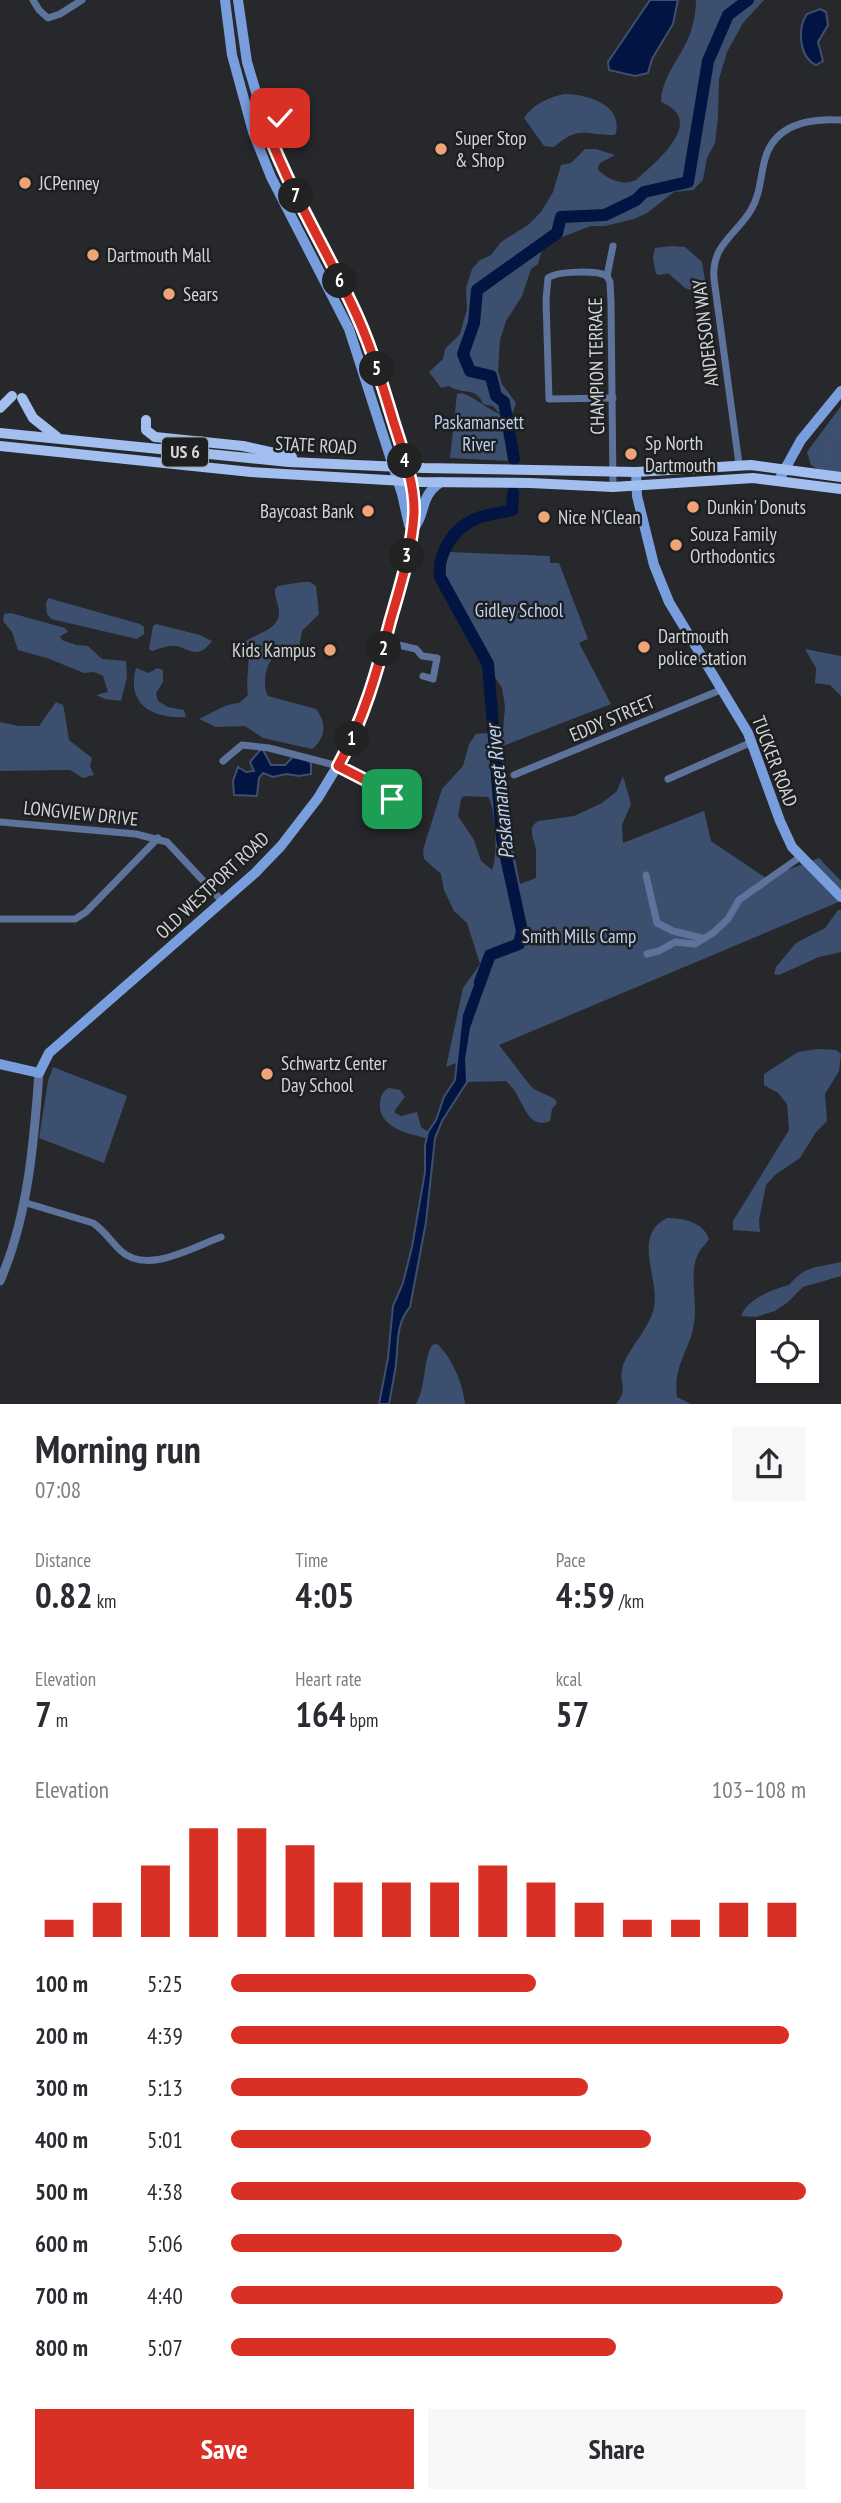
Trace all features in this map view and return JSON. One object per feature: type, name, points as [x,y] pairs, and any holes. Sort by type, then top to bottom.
[{"type":"main road","points":[[225,0],[235,66],[256,140],[271,177],[349,329],[394,467],[404,481]]},
{"type":"main road","points":[[239,0],[246,53],[271,142],[361,325],[407,467],[404,481]]},
{"type":"main road","points":[[260,109],[277,118],[298,118]]},
{"type":"main road","points":[[779,480],[801,440],[841,391]]},
{"type":"main road","points":[[0,408],[17,397],[33,418],[60,439]]},
{"type":"main road","points":[[146,420],[146,430],[155,437],[250,447],[311,462]]},
{"type":"main road","name":"STATE ROAD","points":[[0,433],[241,458],[394,467],[636,472],[739,464],[841,477]]},
{"type":"main road","name":"STATE ROAD","points":[[0,446],[251,472],[404,481],[613,487],[718,479],[779,480],[841,489]]},
{"type":"main road","name":"TUCKER ROAD","points":[[636,472],[636,486],[654,565],[672,610],[723,689],[752,742],[783,830],[800,857],[841,897]]},
{"type":"main road","name":"OLD WESTPORT ROAD","points":[[38,1073],[49,1053],[222,902],[281,846],[318,798],[338,766],[360,721],[401,580],[411,531],[404,481]]},
{"type":"main road","points":[[411,531],[420,521],[427,494],[441,482]]},
{"type":"main road","points":[[0,1064],[38,1073]]},
{"type":"street","points":[[33,0],[47,18],[60,14],[82,0]]},
{"type":"street","name":"ANDERSON WAY","points":[[739,464],[715,293],[714,262],[723,242],[755,203],[770,144],[793,126],[818,120],[841,120]]},
{"type":"street","name":"CHAMPION TERRACE","points":[[613,487],[610,282],[607,276],[614,246]]},
{"type":"street","points":[[607,276],[600,272],[559,273],[549,277],[546,300],[549,399],[613,397]]},
{"type":"street","points":[[385,642],[416,649],[422,656],[437,657],[433,679],[423,676]]},
{"type":"street","name":"EDDY STREET","points":[[514,775],[723,689]]},
{"type":"street","points":[[668,779],[752,742]]},
{"type":"street","points":[[223,761],[243,744],[269,748],[338,766],[384,791]]},
{"type":"street","name":"LONGVIEW DRIVE","points":[[0,822],[158,838],[173,847],[222,902]]},
{"type":"street","name":"LONGVIEW DRIVE","points":[[0,919],[75,919],[109,889],[158,838]]},
{"type":"street","points":[[647,954],[675,942],[695,944],[713,933],[728,919],[738,900],[800,857]]},
{"type":"street","points":[[646,875],[657,923],[673,932],[703,938]]},
{"type":"street","points":[[0,1281],[14,1243],[23,1202],[38,1073]]},
{"type":"street","points":[[23,1202],[93,1223],[103,1229],[120,1250],[137,1259],[152,1261],[221,1237]]},
{"type":"green space","points":[[696,0],[764,0],[743,23],[727,52],[719,79],[715,143],[707,158],[703,180],[693,190],[674,192],[647,213],[634,219],[605,226],[591,226],[549,242],[541,253],[538,264],[531,269],[522,296],[506,321],[500,340],[498,371],[502,384],[516,403],[513,412],[498,412],[493,406],[483,404],[473,393],[449,386],[441,388],[429,372],[443,359],[445,349],[460,334],[467,309],[466,288],[472,269],[480,260],[491,255],[501,242],[528,225],[541,212],[553,192],[561,165],[571,163],[585,149],[596,149],[615,155],[600,163],[599,171],[617,181],[631,182],[655,163],[673,142],[679,131],[680,120],[674,110],[661,102],[662,92],[690,34]]},
{"type":"green space","points":[[565,94],[593,99],[609,108],[617,123],[616,133],[576,134],[554,147],[544,146],[524,118],[542,102]]},
{"type":"green space","points":[[685,247],[702,262],[705,280],[694,291],[685,288],[668,273],[656,274],[653,258],[655,248]]},
{"type":"green space","name":"Paskamansett River","points":[[461,393],[506,415],[504,420],[511,461],[450,458],[457,394]]},
{"type":"green space","points":[[841,406],[841,473],[819,470],[811,465],[807,452]]},
{"type":"green space","points":[[449,552],[550,556],[550,563],[559,563],[588,639],[579,643],[611,704],[503,746],[506,798],[520,884],[536,878],[536,849],[532,835],[534,824],[574,816],[602,803],[617,791],[623,776],[631,804],[622,825],[623,843],[704,811],[711,841],[766,878],[819,858],[841,881],[841,901],[499,1045],[534,1089],[555,1099],[557,1103],[552,1109],[550,1121],[543,1123],[529,1116],[506,1081],[467,1082],[466,1059],[446,1067],[463,988],[480,964],[467,923],[454,911],[444,890],[441,874],[424,859],[423,850],[442,789],[463,766],[469,744],[476,734],[503,731],[505,706],[502,688],[486,664],[442,572]],"holes":[[[464,796],[488,797],[493,811],[495,833],[492,870],[481,861],[474,840],[458,816]]]},
{"type":"green space","points":[[310,582],[316,586],[319,614],[302,631],[299,648],[282,651],[272,659],[266,671],[265,684],[268,696],[316,709],[323,725],[317,745],[312,749],[263,738],[245,726],[216,727],[199,719],[223,707],[239,703],[248,695],[246,641],[276,623],[279,612],[275,589],[278,586]]},
{"type":"green space","points":[[48,598],[140,624],[144,627],[144,634],[137,639],[51,619],[47,614]]},
{"type":"green space","points":[[11,613],[65,628],[68,632],[60,636],[62,640],[88,646],[102,659],[126,661],[127,677],[121,701],[96,695],[108,692],[103,676],[94,672],[84,673],[18,650],[12,632],[3,621],[4,614]]},
{"type":"green space","points":[[156,624],[200,635],[212,641],[198,652],[172,646],[152,651],[149,649],[153,626]]},
{"type":"green space","points":[[805,649],[841,656],[841,696],[830,685],[815,683],[816,668]]},
{"type":"green space","points":[[136,668],[149,673],[157,668],[163,670],[163,682],[156,693],[158,701],[168,707],[184,710],[186,717],[163,715],[145,707],[135,692]]},
{"type":"green space","points":[[56,702],[63,705],[69,740],[92,758],[90,766],[94,775],[83,778],[70,770],[0,771],[0,722],[39,726]]},
{"type":"green space","points":[[838,910],[841,910],[841,952],[819,957],[779,975],[774,974],[776,967],[796,943],[825,928]]},
{"type":"green space","points":[[836,1050],[841,1054],[839,1071],[825,1094],[827,1121],[816,1132],[800,1158],[775,1175],[766,1185],[759,1220],[760,1232],[733,1230],[733,1221],[789,1130],[787,1104],[778,1093],[764,1085],[764,1074],[798,1052]]},
{"type":"green space","points":[[53,1067],[127,1096],[104,1163],[39,1138],[48,1081]]},
{"type":"green space","points":[[389,1088],[400,1090],[405,1097],[395,1113],[401,1116],[417,1112],[421,1127],[428,1132],[426,1138],[395,1128],[383,1118],[380,1100]]},
{"type":"green space","points":[[667,1218],[698,1225],[709,1239],[699,1252],[694,1268],[694,1323],[677,1375],[677,1397],[691,1404],[616,1404],[623,1390],[621,1374],[625,1361],[652,1315],[655,1296],[649,1246],[656,1226]]},
{"type":"green space","points":[[841,1262],[841,1276],[803,1287],[775,1311],[756,1317],[741,1316],[755,1300],[789,1285],[806,1271]]},
{"type":"green space","points":[[437,1344],[456,1371],[465,1404],[416,1404],[422,1389],[429,1352],[432,1345]]},
{"type":"water","points":[[650,0],[678,0],[673,24],[652,59],[648,73],[635,76],[609,70],[608,62]]},
{"type":"water","points":[[820,9],[826,12],[828,25],[818,42],[823,61],[816,65],[806,56],[801,34],[807,14]]},
{"type":"water","points":[[262,748],[271,765],[285,765],[293,757],[306,759],[311,763],[311,774],[273,777],[263,773],[259,778],[257,796],[234,795],[233,781],[238,767],[246,772],[254,771],[250,762]]},
{"type":"water","points":[[480,966],[491,972],[471,1028],[466,1059],[467,1082],[442,1121],[435,1138],[426,1222],[410,1307],[399,1330],[389,1404],[379,1404],[388,1358],[393,1306],[403,1283],[412,1247],[425,1172],[425,1145],[444,1097],[455,1080],[462,1015]]},
{"type":"waterway","name":"Paskamanset River","points":[[514,459],[504,402],[496,396],[491,376],[470,371],[463,354],[474,323],[477,290],[557,233],[561,217],[605,215],[636,200],[644,192],[688,182],[708,61],[728,15],[748,0]]},
{"type":"waterway","points":[[830,466],[828,449],[841,423]]},
{"type":"waterway","name":"Paskamanset River","points":[[480,982],[490,955],[519,944],[522,931],[502,839],[488,664],[440,577],[440,568],[441,559],[455,534],[478,518],[512,510],[513,493]]},
{"type":"place","name":"Super Stop & Shop","points":[[441,149]]},
{"type":"place","name":"JCPenney","points":[[25,183]]},
{"type":"place","name":"Dartmouth Mall","points":[[93,255]]},
{"type":"place","name":"Sears","points":[[169,294]]},
{"type":"place","name":"Sp North Dartmouth","points":[[631,454]]},
{"type":"place","name":"Dunkin' Donuts","points":[[693,507]]},
{"type":"place","name":"Baycoast Bank","points":[[368,511]]},
{"type":"place","name":"Nice N'Clean","points":[[544,517]]},
{"type":"place","name":"Souza Family Orthodontics","points":[[676,545]]},
{"type":"place","name":"Dartmouth police station","points":[[644,647]]},
{"type":"place","name":"Kids Kampus","points":[[330,650]]},
{"type":"place","name":"Schwartz Center Day School","points":[[267,1074]]},
{"type":"route","points":[[280,118],[260,109],[286,177],[351,302],[365,335],[402,449],[412,494],[414,513],[408,553],[385,645],[360,721],[338,766],[381,788],[387,797],[392,799]]},
{"type":"park label","name":"Gidley School","points":[[519,610]]},
{"type":"park label","name":"Smith Mills Camp","points":[[579,936]]}]
